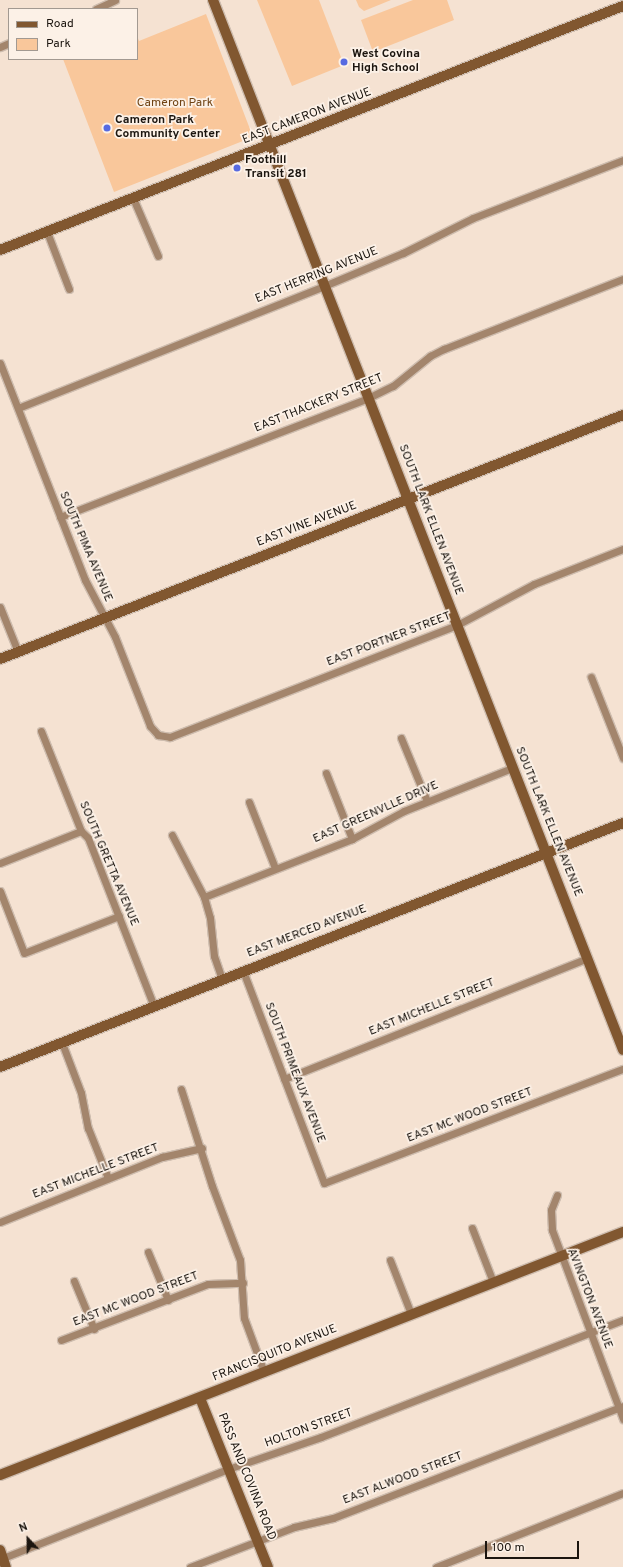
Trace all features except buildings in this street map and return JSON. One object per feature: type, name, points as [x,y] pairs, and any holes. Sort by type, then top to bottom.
[{"type":"street","name":"SOUTH LARK ELLEN AVENUE","points":[[213,0],[623,1050]]},
{"type":"street","points":[[98,8],[116,1]]},
{"type":"street","name":"EAST CAMERON AVENUE","points":[[0,250],[623,6]]},
{"type":"street","name":"EAST HERRING AVENUE","points":[[18,408],[324,286],[403,253],[473,218],[623,159]]},
{"type":"street","points":[[133,198],[158,256]]},
{"type":"street","points":[[47,232],[69,289]]},
{"type":"street","name":"EAST THACKERY STREET","points":[[60,517],[368,398],[393,386],[430,356],[444,349],[623,279]]},
{"type":"street","name":"SOUTH PIMA AVENUE","points":[[0,363],[85,580],[114,637],[150,726],[158,735]]},
{"type":"street","name":"EAST VINE AVENUE","points":[[0,659],[623,415]]},
{"type":"street","name":"EAST PORTNER STREET","points":[[158,735],[170,737],[457,625],[534,584],[623,549]]},
{"type":"street","points":[[0,607],[18,652]]},
{"type":"street","points":[[591,676],[623,758]]},
{"type":"street","name":"SOUTH GRETTA AVENUE","points":[[41,731],[81,831],[88,838],[154,1006]]},
{"type":"street","points":[[401,738],[427,801]]},
{"type":"street","name":"EAST GREENVLLE DRIVE","points":[[204,897],[352,839],[427,801],[512,768]]},
{"type":"street","points":[[326,773],[352,839]]},
{"type":"street","points":[[249,802],[275,868]]},
{"type":"street","name":"EAST MERCED AVENUE","points":[[0,1067],[623,823]]},
{"type":"street","points":[[0,862],[81,831]]},
{"type":"street","points":[[172,835],[204,897],[210,918],[214,956],[222,979]]},
{"type":"street","points":[[0,891],[24,953],[119,916]]},
{"type":"street","name":"EAST MICHELLE STREET","points":[[284,1079],[588,958]]},
{"type":"street","name":"SOUTH PRIMEAUX AVENUE","points":[[243,971],[324,1183]]},
{"type":"street","points":[[62,1043],[81,1094],[88,1128],[108,1178]]},
{"type":"street","name":"EAST MC WOOD STREET","points":[[324,1183],[623,1069]]},
{"type":"street","points":[[181,1089],[202,1148],[212,1186],[240,1260],[244,1283],[244,1318],[264,1372]]},
{"type":"street","name":"EAST MICHELLE STREET","points":[[0,1222],[162,1157],[202,1148]]},
{"type":"street","name":"AVINGTON AVENUE","points":[[557,1195],[551,1210],[552,1230],[589,1333],[621,1407],[623,1419]]},
{"type":"street","points":[[472,1228],[493,1282]]},
{"type":"street","name":"FRANCISQUITO AVENUE","points":[[0,1475],[200,1398],[560,1255],[623,1232]]},
{"type":"street","points":[[148,1252],[168,1300]]},
{"type":"street","points":[[390,1260],[411,1314]]},
{"type":"street","points":[[74,1281],[94,1329]]},
{"type":"street","name":"EAST MC WOOD STREET","points":[[61,1340],[94,1329],[208,1284],[244,1283]]},
{"type":"street","name":"HOLTON STREET","points":[[3,1558],[228,1469],[321,1438],[623,1320]]},
{"type":"street","name":"PASS AND COVINA ROAD","points":[[200,1398],[268,1567]]},
{"type":"street","name":"EAST ALWOOD STREET","points":[[190,1567],[294,1527],[333,1518],[621,1407]]},
{"type":"street","points":[[436,1567],[623,1493]]},
{"type":"green space","points":[[257,0],[319,0],[344,65],[292,86]]},
{"type":"green space","points":[[356,0],[391,0],[364,11],[359,7]]},
{"type":"green space","points":[[413,0],[447,0],[454,20],[373,52],[361,20]]},
{"type":"green space","name":"Cameron Park","points":[[206,14],[253,137],[114,192],[63,60],[138,60],[138,38],[139,41]]},
{"type":"place","name":"West Covina High School","points":[[344,62]]},
{"type":"place","name":"Cameron Park Community Center","points":[[107,128]]},
{"type":"place","name":"Foothill Transit 281","points":[[237,168]]}]
